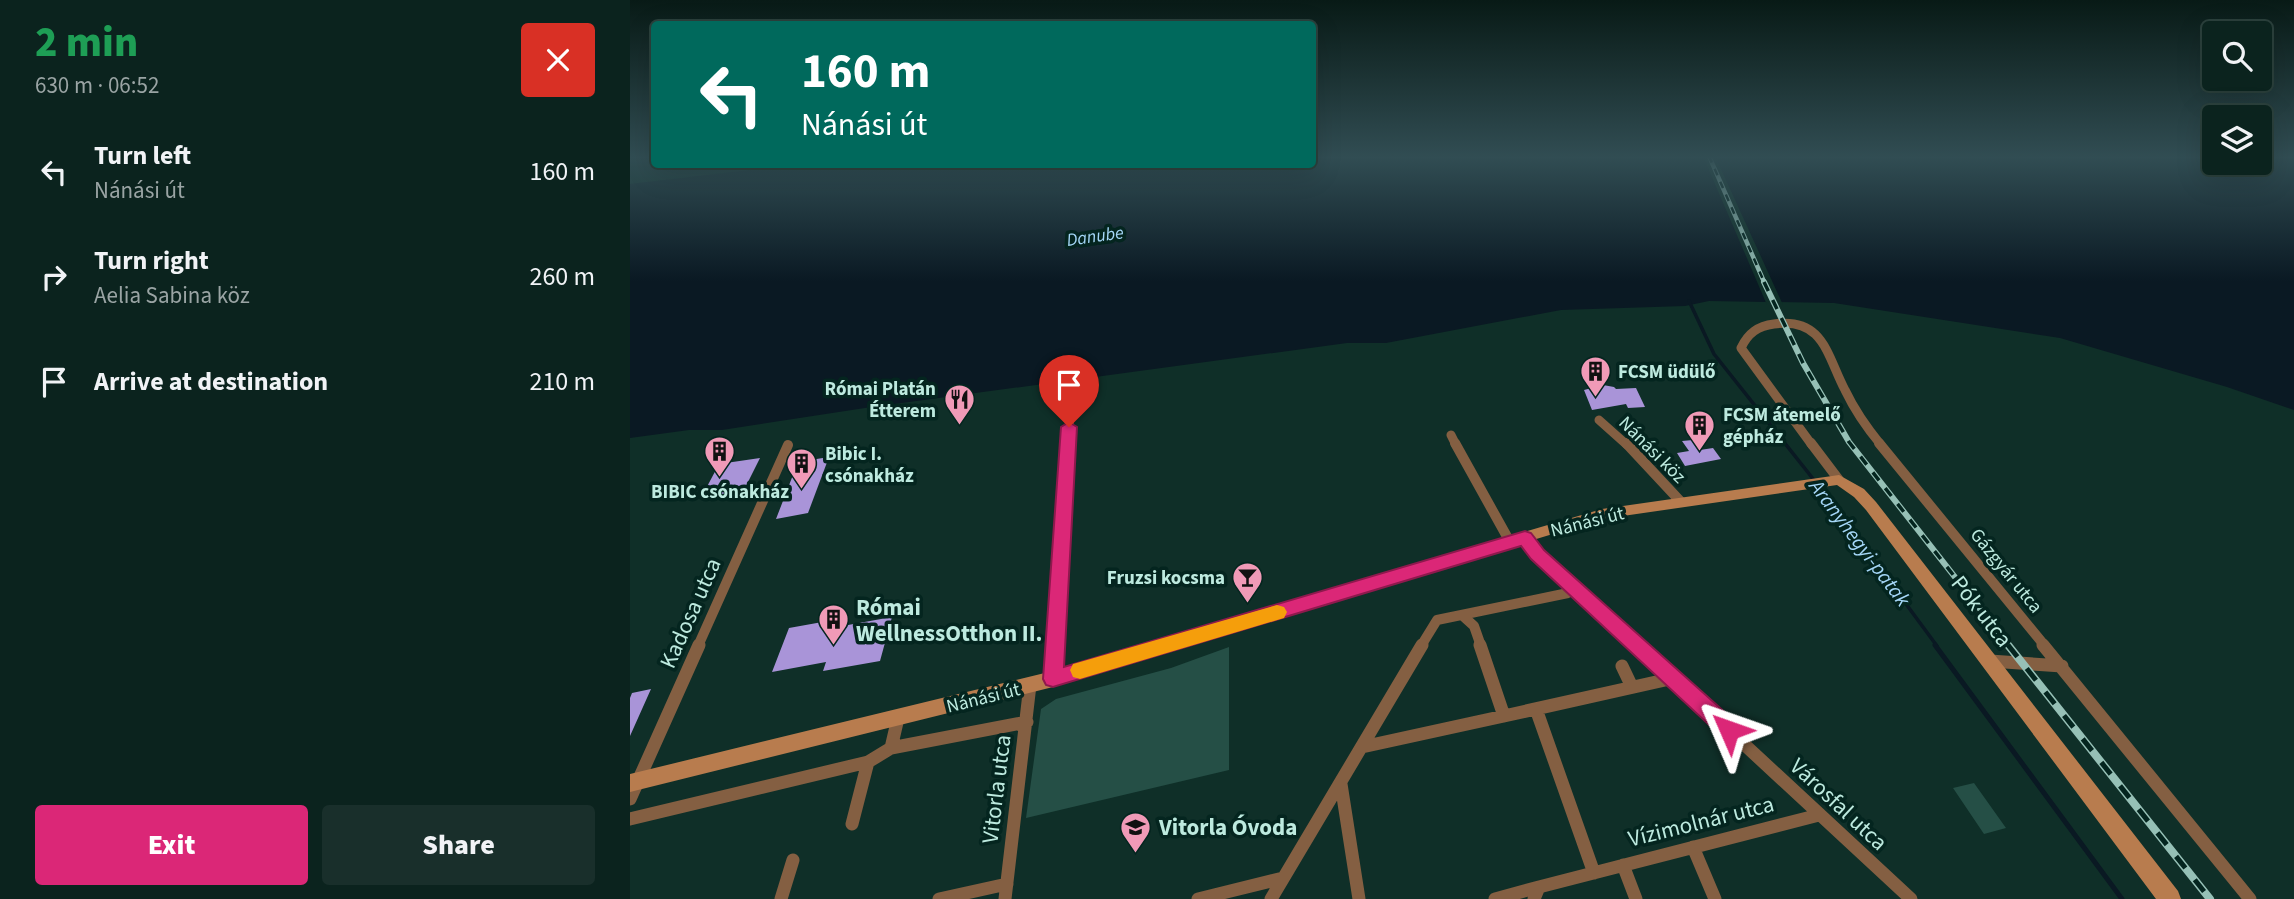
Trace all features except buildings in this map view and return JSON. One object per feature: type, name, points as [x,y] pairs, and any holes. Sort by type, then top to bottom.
[{"type":"street","name":"Gázgyár utca","points":[[1748,360],[1741,348],[1745,337],[1764,326],[1777,323],[1799,325],[1816,333],[1824,342],[1845,391],[1876,439],[2250,899]]},
{"type":"street","name":"Pók utca","points":[[1748,360],[1835,479],[1859,493],[1871,506],[2170,899]]},
{"type":"street","points":[[1053,679],[1071,399]]},
{"type":"street","name":"Nánási köz","points":[[1599,420],[1624,441],[1681,502]]},
{"type":"street","name":"Városfal utca","points":[[1451,435],[1517,540],[1538,555],[1674,678],[1911,899]]},
{"type":"street","name":"Kadosa utca","points":[[633,788],[788,445]]},
{"type":"street","name":"Nánási út","points":[[633,788],[1053,679],[1602,514],[1835,479]]},
{"type":"street","points":[[1271,899],[1437,620],[1568,593],[1575,589]]},
{"type":"street","points":[[1462,616],[1475,626],[1504,716]]},
{"type":"street","points":[[1990,661],[2062,666]]},
{"type":"street","points":[[1622,666],[1632,687]]},
{"type":"street","points":[[1362,747],[1674,678]]},
{"type":"street","name":"Vitorla utca","points":[[1006,892],[1030,685]]},
{"type":"street","points":[[1535,709],[1594,873]]},
{"type":"street","points":[[891,748],[898,718]]},
{"type":"street","name":"Nánási út","points":[[630,819],[868,762],[891,748],[1027,722]]},
{"type":"street","points":[[852,824],[868,762]]},
{"type":"street","points":[[1341,784],[1359,899]]},
{"type":"street","name":"Vízimolnár utca","points":[[1495,899],[1536,893],[1623,865],[1819,815]]},
{"type":"street","points":[[1693,847],[1715,899]]},
{"type":"street","points":[[781,899],[793,860]]},
{"type":"street","points":[[1623,865],[1636,899]]},
{"type":"street","points":[[1198,899],[1283,878]]},
{"type":"street","points":[[939,899],[1006,892]]},
{"type":"green space","points":[[1229,647],[1229,770],[1026,818],[1041,709],[1056,699],[1171,668]]},
{"type":"green space","points":[[1974,783],[2006,828],[1984,834],[1953,788]]},
{"type":"water","name":"Danube","points":[[630,198],[2294,198],[2294,410],[2227,387],[2060,338],[1834,303],[1709,301],[1685,306],[1561,310],[1386,343],[1347,343],[722,430],[689,430],[630,438]]},
{"type":"pier","points":[[1721,198],[1734,198],[1783,305],[1767,305]]},
{"type":"waterway","name":"Aranyhegyi-patak","points":[[1689,301],[1714,354],[1814,480]]},
{"type":"waterway","name":"Aranyhegyi-patak","points":[[1819,486],[1937,646]]},
{"type":"waterway","name":"Aranyhegyi-patak","points":[[1935,645],[2122,899]]},
{"type":"railway","points":[[1727,198],[1765,284]]},
{"type":"railway","points":[[1764,282],[1803,363],[1849,442],[2009,646]]},
{"type":"railway","points":[[2008,645],[2210,899]]},
{"type":"slow traffic","points":[[1080,670],[1277,612]]},
{"type":"place","name":"FCSM üdülő","points":[[1595,398]]},
{"type":"place","name":"Római Platán Étterem","points":[[959,426]]},
{"type":"place","name":"FCSM átemelő gépház","points":[[1700,452]]},
{"type":"place","name":"BIBIC csónakház","points":[[720,479]]},
{"type":"place","name":"Bibic I. csónakház","points":[[802,491]]},
{"type":"place","name":"Fruzsi kocsma","points":[[1248,604]]},
{"type":"place","name":"Római WellnessOtthon II.","points":[[833,647]]},
{"type":"place","name":"Vitorla Óvoda","points":[[1136,854]]},
{"type":"route","points":[[1069,427],[1053,679],[1525,538],[1538,555],[1729,730]]}]
